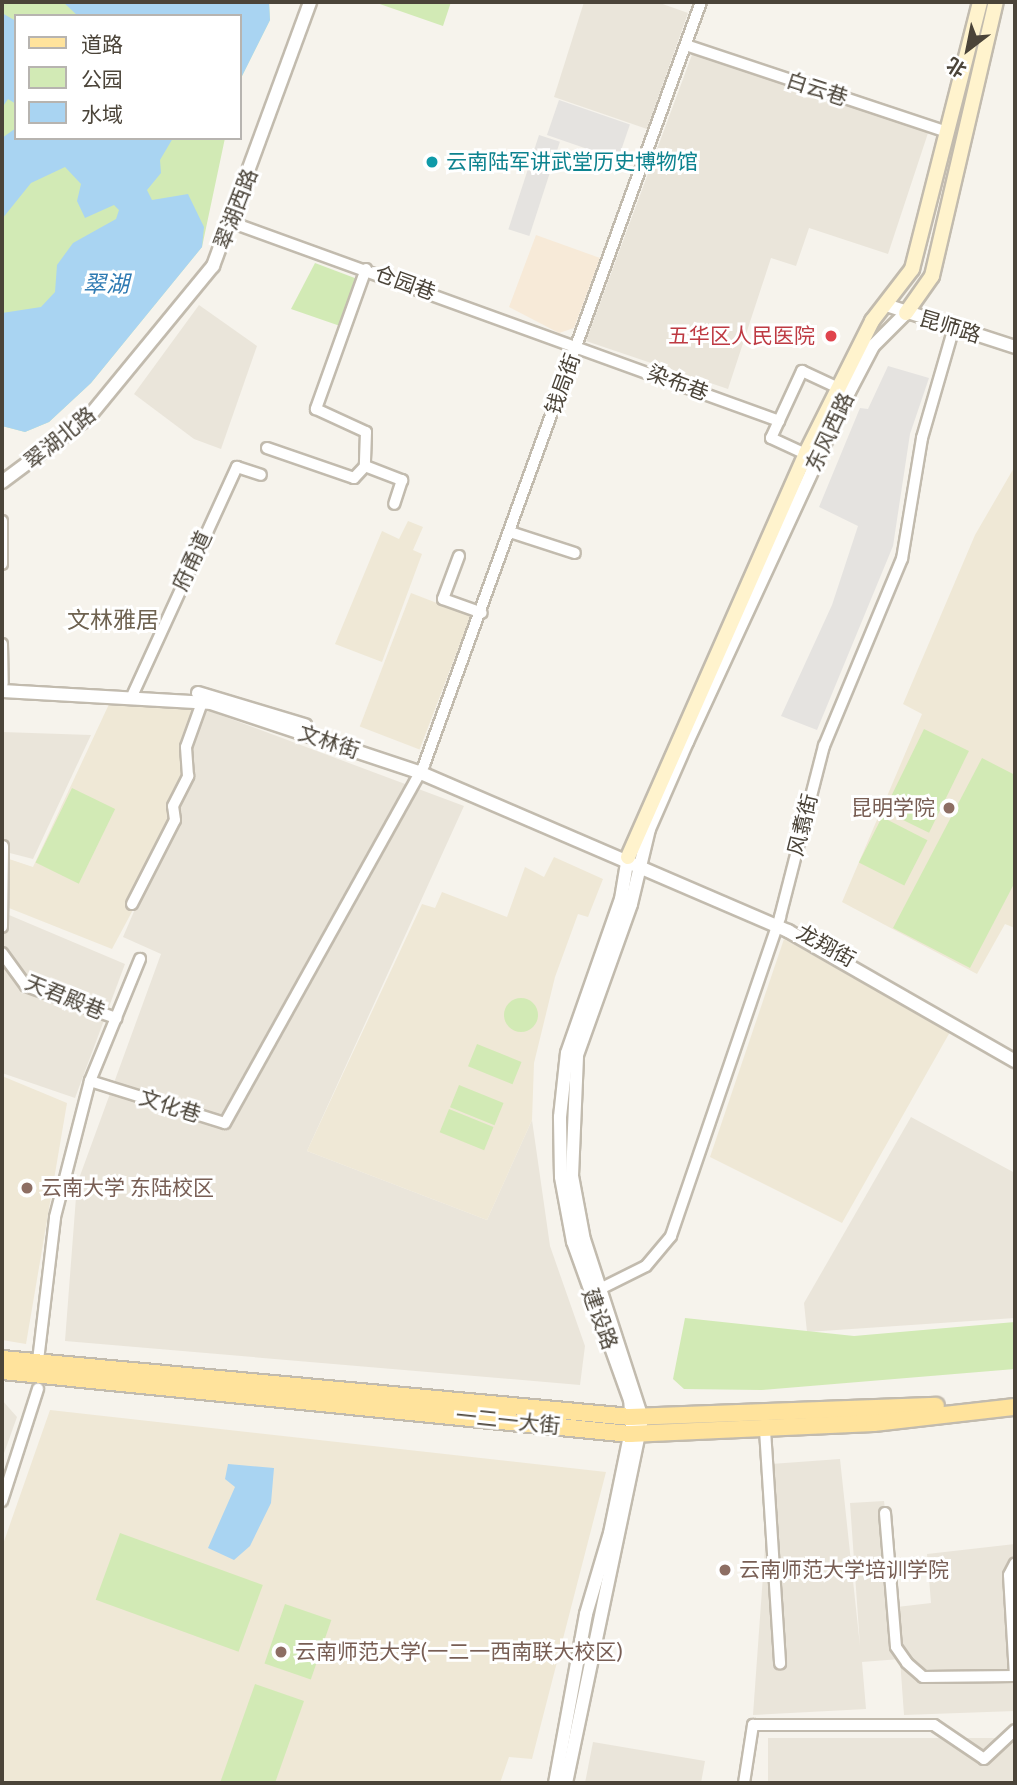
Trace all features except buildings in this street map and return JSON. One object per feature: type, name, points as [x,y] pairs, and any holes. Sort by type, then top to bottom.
[{"type":"main road","name":"东风西路","points":[[632,863],[843,390],[886,305],[912,269],[980,2]]},
{"type":"main road","name":"东风西路","points":[[906,313],[932,275],[996,2]]},
{"type":"main road","name":"一二一大街","points":[[2,1359],[38,1376]]},
{"type":"main road","name":"一二一大街","points":[[2,1371],[636,1426],[765,1430],[1013,1406]]},
{"type":"main road","name":"一二一大街","points":[[636,1426],[1013,1406]]},
{"type":"street","name":"翠湖西路","points":[[115,390],[201,284],[233,223],[310,2]]},
{"type":"street","name":"钱局街","points":[[422,769],[482,613],[701,2]]},
{"type":"street","name":"白云巷","points":[[686,45],[947,132]]},
{"type":"street","name":"仓园巷","points":[[233,223],[577,345]]},
{"type":"street","points":[[267,448],[354,478],[365,466],[366,432],[316,409],[366,269]]},
{"type":"street","name":"昆师路","points":[[886,305],[1015,347]]},
{"type":"street","name":"东风西路","points":[[843,390],[873,346],[906,313]]},
{"type":"street","name":"风翥街","points":[[600,1289],[646,1266],[671,1236],[779,922],[824,746],[902,559],[922,438],[954,327]]},
{"type":"street","name":"染布巷","points":[[577,345],[779,421]]},
{"type":"street","points":[[812,456],[771,438],[802,371],[843,390]]},
{"type":"street","name":"翠湖北路","points":[[2,482],[62,441],[115,390]]},
{"type":"street","points":[[365,466],[402,480],[394,504]]},
{"type":"street","name":"府甬道","points":[[134,690],[236,467],[261,475]]},
{"type":"street","points":[[2,521],[2,564]]},
{"type":"street","points":[[510,532],[575,553]]},
{"type":"street","points":[[459,556],[443,599],[482,613]]},
{"type":"street","points":[[2,644],[2,683]]},
{"type":"street","name":"文林街","points":[[2,683],[134,690],[204,698],[422,769],[632,863]]},
{"type":"street","name":"文林街","points":[[2,691],[134,690]]},
{"type":"street","points":[[132,904],[175,820],[173,806],[188,776],[186,747],[204,698]]},
{"type":"street","name":"文化巷","points":[[90,1081],[225,1123],[422,769]]},
{"type":"street","points":[[2,927],[3,846]]},
{"type":"street","name":"龙翔街","points":[[632,863],[779,922],[1015,1053]]},
{"type":"street","name":"建设路","points":[[632,863],[577,1055],[571,1117],[572,1175],[636,1426]]},
{"type":"street","name":"建设路","points":[[632,863],[567,1053],[560,1116],[561,1177],[573,1242],[636,1426]]},
{"type":"street","name":"龙翔街","points":[[779,922],[1015,1061]]},
{"type":"street","name":"天君殿巷","points":[[2,953],[26,986],[116,1018],[90,1081]]},
{"type":"street","points":[[116,1018],[140,959]]},
{"type":"street","points":[[2,1501],[38,1376],[57,1208],[90,1081]]},
{"type":"street","points":[[555,1783],[586,1614],[636,1426]]},
{"type":"street","points":[[566,1783],[596,1616],[636,1426]]},
{"type":"street","points":[[765,1430],[780,1664]]},
{"type":"street","points":[[885,1513],[896,1647],[907,1663],[923,1677],[1015,1676],[1009,1575],[1015,1563]]},
{"type":"street","points":[[744,1783],[753,1725],[934,1725],[984,1759],[1015,1730]]},
{"type":"shaded area","points":[[584,2],[657,2],[688,13],[647,129],[554,97]]},
{"type":"shaded area","points":[[693,52],[929,130],[888,254],[809,228],[796,266],[771,258],[728,389],[586,341]]},
{"type":"shaded area","points":[[559,100],[630,124],[618,159],[547,135]]},
{"type":"shaded area","points":[[539,135],[560,142],[529,236],[508,229]]},
{"type":"shaded area","points":[[536,235],[600,258],[574,328],[559,333],[509,307]]},
{"type":"shaded area","points":[[199,305],[257,346],[221,449],[194,439],[134,394]]},
{"type":"shaded area","points":[[888,366],[929,378],[910,434],[893,546],[817,730],[781,716],[832,605],[858,526],[819,507],[860,408],[868,409]]},
{"type":"shaded area","name":"昆明学院","points":[[1015,466],[1015,928],[1005,924],[977,974],[842,902],[922,714],[903,704],[975,535]]},
{"type":"shaded area","points":[[408,521],[423,527],[413,550],[422,554],[382,662],[335,644],[382,531],[399,539]]},
{"type":"shaded area","points":[[411,593],[471,616],[420,749],[360,727]]},
{"type":"shaded area","points":[[110,702],[207,710],[189,749],[192,779],[178,809],[180,822],[112,949],[9,908],[9,859],[33,867]]},
{"type":"shaded area","points":[[207,710],[464,806],[307,1151],[487,1220],[532,1120],[550,1246],[585,1346],[580,1385],[65,1341],[77,1184],[161,954],[123,937],[178,809],[189,749]]},
{"type":"shaded area","points":[[2,732],[91,735],[33,859],[2,851]]},
{"type":"shaded area","points":[[554,857],[603,879],[588,917],[578,914],[555,977],[534,1063],[532,1120],[487,1220],[307,1151],[422,904],[435,908],[442,892],[507,917],[525,867],[544,877]]},
{"type":"shaded area","points":[[2,912],[125,964],[75,1098],[2,1073]]},
{"type":"shaded area","points":[[784,939],[950,1032],[842,1223],[710,1157]]},
{"type":"shaded area","name":"云南大学 东陆校区","points":[[2,1076],[67,1103],[26,1344],[2,1340]]},
{"type":"shaded area","points":[[911,1117],[1015,1173],[1015,1318],[807,1332],[804,1303]]},
{"type":"shaded area","points":[[2,1400],[17,1417],[2,1459]]},
{"type":"shaded area","name":"云南师范大学(一二一西南联大校区)","points":[[50,1410],[606,1472],[532,1759],[509,1757],[500,1783],[2,1783],[2,1547]]},
{"type":"shaded area","points":[[840,1459],[860,1646],[850,1503],[884,1501],[897,1607],[931,1603],[927,1554],[1015,1544],[1015,1711],[904,1715],[900,1659],[862,1662],[866,1709],[753,1715],[771,1464]]},
{"type":"shaded area","points":[[768,1738],[1015,1738],[1015,1783],[768,1783]]},
{"type":"shaded area","points":[[593,1742],[705,1761],[701,1783],[585,1783]]},
{"type":"green space","name":"翠湖","points":[[2,2],[269,2],[270,20],[242,76],[242,14],[14,14],[14,140],[225,140],[202,247],[91,383],[49,422],[25,432],[2,426]]},
{"type":"green space","points":[[374,2],[451,2],[443,26]]},
{"type":"green space","points":[[315,263],[360,280],[343,327],[291,309]]},
{"type":"green space","points":[[924,729],[969,751],[929,833],[884,811]]},
{"type":"green space","points":[[982,758],[1015,775],[1015,882],[970,968],[893,928]]},
{"type":"green space","points":[[72,788],[115,809],[79,884],[36,863]]},
{"type":"green space","points":[[882,817],[927,840],[904,886],[859,862]]},
{"type":"green space","points":[[521,998],[533,1003],[538,1015],[533,1027],[521,1032],[509,1027],[504,1015],[509,1003]]},
{"type":"green space","points":[[477,1044],[522,1062],[513,1084],[468,1066]]},
{"type":"green space","points":[[459,1085],[504,1103],[495,1125],[450,1107]]},
{"type":"green space","points":[[449,1109],[494,1127],[484,1150],[440,1132]]},
{"type":"green space","points":[[685,1318],[854,1336],[1015,1322],[1015,1369],[762,1390],[684,1389],[673,1379]]},
{"type":"green space","points":[[120,1533],[263,1585],[239,1652],[96,1600]]},
{"type":"green space","points":[[285,1604],[331,1620],[311,1680],[264,1664]]},
{"type":"green space","points":[[255,1684],[304,1701],[275,1783],[220,1783]]},
{"type":"water","points":[[63,2],[269,2],[270,20],[242,76],[242,14],[76,14]]},
{"type":"water","points":[[2,13],[14,20],[14,103],[8,99],[2,108]]},
{"type":"water","name":"翠湖","points":[[14,129],[14,140],[172,140],[160,160],[161,173],[147,190],[152,200],[188,194],[204,227],[202,247],[91,383],[49,422],[25,432],[2,426],[2,313],[41,307],[55,292],[57,265],[73,243],[116,219],[119,210],[114,205],[85,218],[77,201],[81,184],[65,167],[31,183],[2,219],[2,138]]},
{"type":"water","points":[[228,1464],[274,1468],[271,1503],[250,1546],[234,1560],[208,1548],[235,1487],[225,1479]]},
{"type":"place","name":"云南陆军讲武堂历史博物馆","points":[[432,162]]},
{"type":"place","name":"五华区人民医院","points":[[831,336]]},
{"type":"place","name":"昆明学院","points":[[949,808]]},
{"type":"place","name":"云南大学 东陆校区","points":[[27,1188]]},
{"type":"place","name":"云南师范大学培训学院","points":[[725,1570]]},
{"type":"place","name":"云南师范大学(一二一西南联大校区)","points":[[281,1652]]},
{"type":"district","name":"文林雅居","points":[[113,620]]}]
